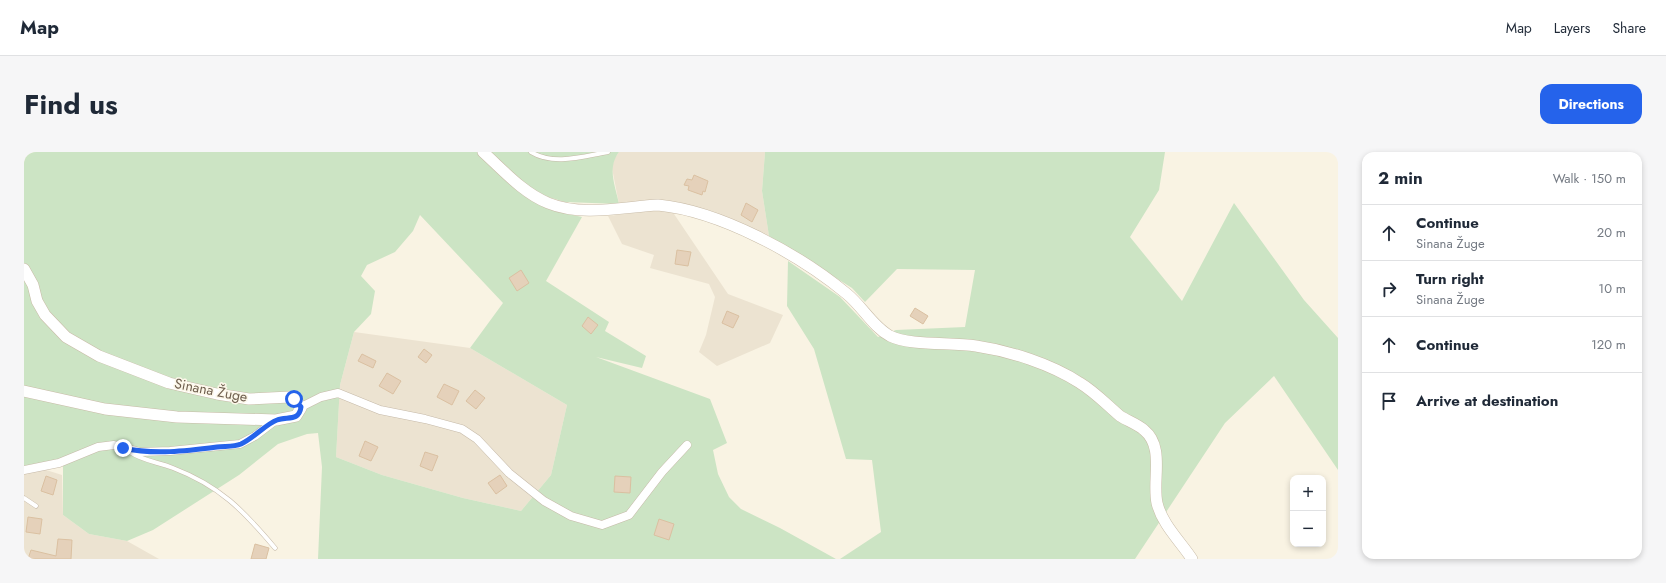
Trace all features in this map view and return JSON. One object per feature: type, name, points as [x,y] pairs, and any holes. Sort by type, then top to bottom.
[{"type":"main road","points":[[483,152],[525,190],[547,203],[556,206],[584,210],[668,206],[690,210],[735,227],[774,245],[805,264],[848,295],[890,336],[906,341],[976,346],[1018,355],[1080,383],[1121,417],[1144,430],[1151,437],[1156,449],[1157,503],[1163,518],[1192,559]]},
{"type":"main road","name":"Sinana Žuge","points":[[24,269],[33,285],[37,301],[45,315],[66,337],[99,356],[169,383],[217,394],[249,399],[290,398],[297,401],[301,407],[300,413],[296,416],[276,420],[177,417],[105,409],[24,391]]},
{"type":"street","points":[[301,407],[321,397],[338,393],[380,410],[426,419],[462,429],[477,439],[514,477],[544,501],[571,516],[602,525],[629,515],[662,472],[687,445]]},
{"type":"street","points":[[24,470],[59,463],[98,447],[114,446],[140,452],[170,452],[240,444],[255,436],[276,420]]},
{"type":"lane","points":[[531,152],[542,157],[556,159],[608,152]]},
{"type":"lane","points":[[123,448],[138,457],[172,468],[221,492],[240,508],[275,548]]},
{"type":"lane","points":[[24,498],[36,506]]},
{"type":"shaded area","points":[[619,152],[765,152],[762,191],[769,236],[740,224],[619,204],[612,168],[614,159]]},
{"type":"shaded area","points":[[650,211],[672,211],[728,294],[783,315],[770,343],[717,366],[699,352],[706,335],[715,297],[709,284],[650,268],[654,255],[622,244],[608,216]]},
{"type":"shaded area","points":[[354,332],[470,348],[567,405],[551,475],[521,511],[463,498],[382,475],[336,457],[340,385]]},
{"type":"shaded area","points":[[43,469],[62,475],[63,515],[89,534],[127,541],[159,559],[24,559],[24,472]]},
{"type":"green space","points":[[24,152],[619,152],[613,164],[613,177],[619,204],[565,202],[545,196],[546,208],[582,217],[546,281],[609,322],[605,331],[646,356],[642,368],[596,357],[710,399],[727,443],[713,450],[718,474],[729,497],[741,509],[780,528],[836,559],[318,559],[322,467],[318,433],[307,434],[278,444],[239,475],[153,530],[127,541],[89,534],[63,515],[63,458],[24,466]],"holes":[[[420,215],[503,303],[470,348],[567,405],[551,475],[521,511],[463,498],[382,475],[336,457],[340,385],[354,332],[371,314],[375,291],[361,276],[367,265],[395,252],[413,231]]]},
{"type":"green space","points":[[765,152],[1165,152],[1159,190],[1130,237],[1182,301],[1234,203],[1304,300],[1338,338],[1338,470],[1274,376],[1225,423],[1135,559],[840,559],[881,532],[872,460],[846,459],[814,349],[787,306],[788,261],[840,297],[878,337],[896,330],[965,327],[975,270],[897,269],[865,302],[852,288],[769,236],[762,191]]},
{"type":"building","points":[[694,175],[708,181],[705,192],[703,191],[702,195],[688,190],[689,186],[684,185],[687,179],[692,180]]},
{"type":"building","points":[[746,203],[758,210],[752,222],[741,215]]},
{"type":"building","points":[[677,250],[691,252],[688,266],[675,264]]},
{"type":"building","points":[[521,270],[529,283],[517,291],[509,278]]},
{"type":"building","points":[[915,308],[928,316],[923,324],[910,316]]},
{"type":"building","points":[[727,311],[739,316],[733,328],[722,323]]},
{"type":"building","points":[[588,317],[598,325],[591,334],[582,326]]},
{"type":"building","points":[[424,349],[432,355],[426,363],[418,357]]},
{"type":"building","points":[[362,354],[376,361],[373,368],[358,361]]},
{"type":"building","points":[[387,373],[401,381],[393,394],[379,386]]},
{"type":"building","points":[[444,384],[459,391],[452,405],[437,397]]},
{"type":"building","points":[[475,390],[485,398],[476,409],[466,401]]},
{"type":"building","points":[[365,441],[378,447],[371,461],[359,456]]},
{"type":"building","points":[[425,452],[438,456],[432,471],[420,466]]},
{"type":"building","points":[[500,475],[507,486],[496,494],[488,483]]},
{"type":"building","points":[[46,476],[57,480],[53,495],[41,491]]},
{"type":"building","points":[[615,476],[631,477],[630,493],[614,492]]},
{"type":"building","points":[[28,517],[42,519],[40,534],[26,532]]},
{"type":"building","points":[[659,519],[674,524],[669,540],[654,535]]},
{"type":"building","points":[[58,539],[72,540],[71,559],[28,559],[31,550],[56,556]]},
{"type":"building","points":[[255,544],[269,548],[266,559],[251,559]]},
{"type":"route","points":[[123,448],[140,452],[170,452],[240,444],[255,436],[276,420],[293,418],[300,413],[300,404],[294,399]]}]
